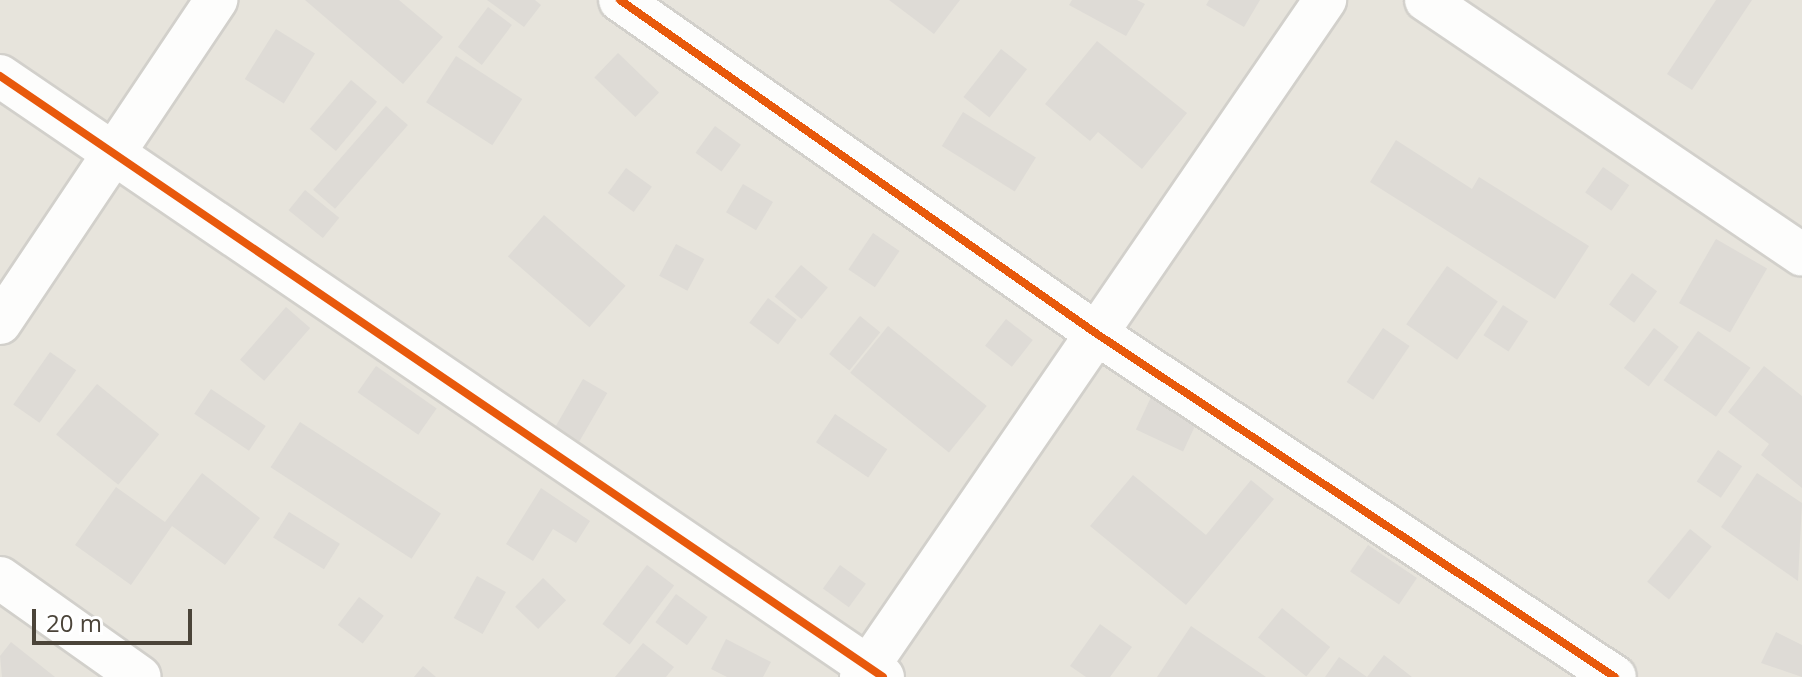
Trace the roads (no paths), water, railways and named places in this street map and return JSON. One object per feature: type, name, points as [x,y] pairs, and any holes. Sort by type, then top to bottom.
[{"type":"street","points":[[0,323],[216,0]]},
{"type":"street","points":[[620,0],[1097,334],[1615,677]]},
{"type":"street","points":[[0,76],[871,674],[1097,334],[1325,0]]},
{"type":"street","points":[[1426,0],[1802,255]]},
{"type":"street","points":[[0,578],[140,677]]}]
